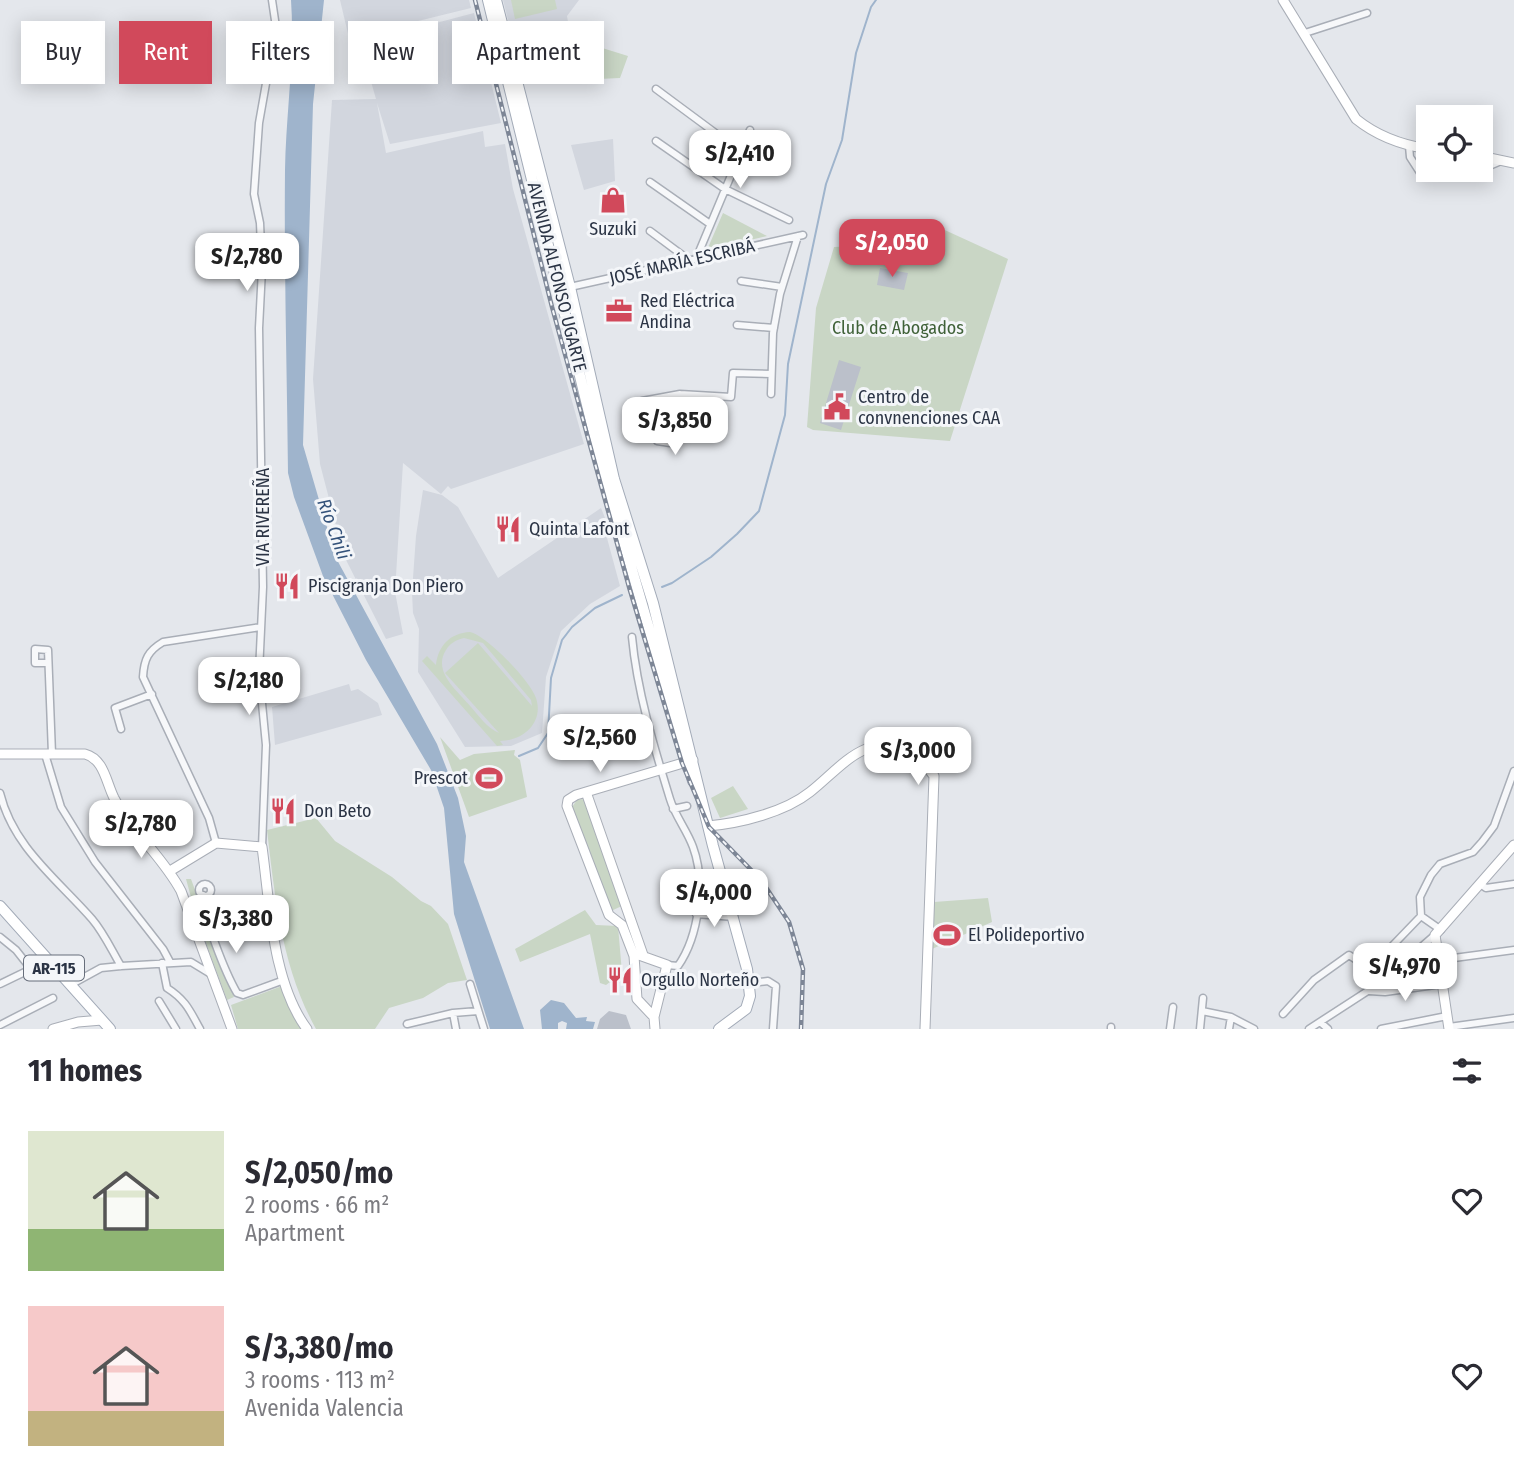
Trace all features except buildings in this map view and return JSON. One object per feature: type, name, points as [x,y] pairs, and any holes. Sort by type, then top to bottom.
[{"type":"main road","name":"AVENIDA ALFONSO UGARTE","points":[[488,0],[566,288]]},
{"type":"main road","name":"AVENIDA ALFONSO UGARTE","points":[[496,0],[566,288],[602,466],[644,589],[750,982]]},
{"type":"main road","name":"AR-115","points":[[0,906],[110,1029]]},
{"type":"main road","points":[[719,1029],[746,1009],[750,982]]},
{"type":"street","name":"VIA RIVEREÑA","points":[[272,0],[276,27],[259,123],[254,194],[261,243],[259,328],[263,474],[260,672],[266,745],[262,848],[274,933],[284,980],[299,1019],[307,1029]]},
{"type":"street","points":[[1283,0],[1356,119],[1371,131],[1416,147]]},
{"type":"street","points":[[1305,33],[1367,13]]},
{"type":"street","points":[[656,89],[741,152]]},
{"type":"street","points":[[650,231],[693,260],[750,130]]},
{"type":"street","points":[[656,141],[726,189],[789,220]]},
{"type":"street","points":[[1409,146],[1410,157],[1422,174],[1435,177],[1472,174],[1503,160]]},
{"type":"street","points":[[1493,158],[1514,163]]},
{"type":"street","points":[[650,182],[710,225]]},
{"type":"street","name":"JOSÉ MARÍA ESCRIBÁ","points":[[566,288],[801,236],[782,287]]},
{"type":"street","points":[[741,281],[782,287],[774,328],[771,394]]},
{"type":"street","points":[[737,325],[774,328]]},
{"type":"street","points":[[680,394],[684,418],[677,444],[657,441],[642,401],[680,394],[731,397],[733,373],[771,374]]},
{"type":"street","points":[[216,844],[209,817],[143,677],[144,661],[152,649],[163,642],[261,627]]},
{"type":"street","points":[[632,637],[637,673],[661,770],[673,809],[693,848],[698,867],[696,914],[690,945],[678,966],[638,955],[619,922],[609,915],[567,806],[568,800],[576,795],[661,770],[689,761]]},
{"type":"street","points":[[48,663],[48,754],[61,807],[95,862],[163,949],[170,962]]},
{"type":"street","points":[[121,729],[115,708],[152,694]]},
{"type":"street","points":[[708,826],[731,823],[784,806],[807,794],[856,754],[869,748],[885,749],[929,768],[934,776],[925,1029]]},
{"type":"street","points":[[0,754],[93,756],[99,763],[115,798],[130,822],[170,871],[181,891],[232,1029]]},
{"type":"street","points":[[1514,771],[1494,826],[1472,852],[1440,864],[1420,897],[1421,916],[1438,932],[1438,960],[1449,1028],[1514,1018]]},
{"type":"street","points":[[586,792],[631,916],[638,955],[637,999],[654,1017]]},
{"type":"street","points":[[0,793],[13,829],[27,851],[94,922],[121,966]]},
{"type":"street","points":[[673,809],[687,806]]},
{"type":"street","points":[[170,871],[216,844],[262,848]]},
{"type":"street","points":[[1309,1029],[1380,983],[1438,932],[1514,845]]},
{"type":"street","points":[[1480,884],[1486,888],[1514,884]]},
{"type":"street","points":[[202,895],[205,914],[237,993],[243,995],[284,980]]},
{"type":"street","points":[[696,914],[734,917]]},
{"type":"street","points":[[619,922],[631,916]]},
{"type":"street","points":[[1370,969],[1421,916]]},
{"type":"street","points":[[0,937],[16,950],[31,969],[0,984]]},
{"type":"street","points":[[1438,960],[1514,950]]},
{"type":"street","points":[[1283,1014],[1314,980],[1349,955],[1370,969],[1380,983]]},
{"type":"street","points":[[69,985],[101,968],[170,962],[191,962],[210,974]]},
{"type":"street","points":[[162,963],[167,988],[181,997],[192,1009],[200,1029]]},
{"type":"street","points":[[655,1029],[654,1017],[667,965]]},
{"type":"street","points":[[750,982],[768,981],[776,986],[773,1029]]},
{"type":"street","points":[[1367,991],[1385,992],[1443,984]]},
{"type":"street","points":[[470,985],[484,1029]]},
{"type":"street","points":[[1200,1029],[1203,998]]},
{"type":"street","points":[[0,1025],[53,999]]},
{"type":"street","points":[[159,1001],[176,1029]]},
{"type":"street","points":[[1170,1029],[1173,1007]]},
{"type":"street","points":[[1202,1011],[1231,1017],[1254,1029]]},
{"type":"street","points":[[407,1024],[453,1013],[478,1012]]},
{"type":"street","points":[[453,1013],[456,1029]]},
{"type":"street","points":[[1381,1029],[1447,1016]]},
{"type":"street","points":[[1229,1029],[1231,1017]]},
{"type":"street","points":[[52,1029],[78,1022],[102,1020]]},
{"type":"street","points":[[1320,1022],[1328,1029]]},
{"type":"shaded area","points":[[340,0],[469,0],[471,8],[418,21],[348,21],[348,34]]},
{"type":"shaded area","points":[[503,0],[579,0],[567,16],[568,21],[508,21]]},
{"type":"shaded area","points":[[474,13],[476,21],[452,21],[452,84],[491,84],[501,123],[390,144],[377,103],[386,153],[483,131],[485,147],[505,144],[513,189],[584,444],[451,489],[448,486],[441,494],[403,463],[395,592],[403,634],[386,639],[344,556],[320,464],[313,379],[332,100],[376,99],[372,84],[438,84],[438,22]]},
{"type":"shaded area","points":[[613,139],[615,181],[584,190],[571,145]]},
{"type":"shaded area","points":[[423,490],[442,495],[458,507],[498,578],[601,508],[605,518],[604,527],[620,586],[590,604],[561,631],[546,677],[542,733],[511,746],[465,747],[418,672],[419,629],[413,613],[412,592]]},
{"type":"shaded area","points":[[349,684],[351,691],[358,689],[378,703],[382,715],[275,745],[272,707]]},
{"type":"green space","points":[[511,0],[555,0],[557,9],[515,19]]},
{"type":"green space","points":[[604,49],[628,56],[620,78],[604,79]]},
{"type":"green space","points":[[723,213],[767,236],[707,250]]},
{"type":"green space","name":"Club de Abogados","points":[[936,226],[1008,259],[950,441],[813,430],[807,427],[816,308],[834,247],[927,243]]},
{"type":"green space","points":[[470,632],[487,641],[517,670],[536,698],[537,715],[530,729],[517,738],[500,741],[503,745],[497,746],[422,661],[427,656],[436,665],[442,646],[463,633]],"holes":[[[464,638],[483,643],[531,700],[532,706],[478,643],[445,673],[499,733],[484,722],[448,681],[442,666],[446,650],[454,642]]]},
{"type":"green space","name":"Prescot","points":[[440,737],[460,760],[474,754],[515,750],[514,755],[520,760],[527,797],[469,817]]},
{"type":"green space","points":[[733,786],[748,809],[720,818],[711,798]]},
{"type":"green space","points":[[577,800],[586,802],[624,905],[611,911],[572,807]]},
{"type":"green space","points":[[316,818],[335,841],[392,877],[431,906],[448,924],[467,980],[448,983],[423,998],[389,1008],[375,1029],[316,1029],[304,1006],[288,957],[277,907],[267,830]]},
{"type":"green space","points":[[186,879],[191,879],[234,997],[227,1000],[197,919]]},
{"type":"green space","name":"El Polideportivo","points":[[988,898],[992,922],[932,949],[934,902]]},
{"type":"green space","points":[[585,910],[596,925],[618,926],[622,973],[606,985],[600,983],[590,934],[520,962],[515,949]]},
{"type":"green space","points":[[282,986],[303,1029],[238,1029],[231,1005]]},
{"type":"water","points":[[291,0],[324,0],[322,21],[291,21]]},
{"type":"water","points":[[290,84],[315,84],[303,445],[336,558],[437,744],[458,798],[466,836],[464,862],[524,1029],[490,1029],[454,914],[444,808],[431,770],[366,660],[323,576],[294,497],[288,473],[285,170]]},
{"type":"water","points":[[551,1000],[564,1003],[576,1018],[587,1017],[586,1021],[595,1022],[593,1029],[566,1029],[567,1023],[562,1021],[558,1023],[558,1029],[542,1029],[540,1010]]},
{"type":"waterway","points":[[662,587],[711,557],[759,511],[785,415],[788,364],[826,184],[842,140],[856,53],[871,7],[876,0]]},
{"type":"waterway","points":[[519,756],[538,748],[548,733],[551,678],[562,640],[572,627],[595,608],[622,595]]},
{"type":"railway","points":[[475,0],[552,307],[629,587],[682,763],[709,827],[761,880],[789,922],[803,969],[801,1029]]},
{"type":"place","name":"Suzuki","points":[[613,200]]},
{"type":"place","name":"Red Eléctrica Andina","points":[[619,311]]},
{"type":"place","name":"Centro de convnenciones CAA","points":[[837,407]]},
{"type":"place","name":"Quinta Lafont","points":[[508,529]]},
{"type":"place","name":"Piscigranja Don Piero","points":[[287,586]]},
{"type":"place","name":"Prescot","points":[[489,778]]},
{"type":"place","name":"Don Beto","points":[[283,811]]},
{"type":"place","name":"El Polideportivo","points":[[947,935]]},
{"type":"place","name":"Orgullo Norteño","points":[[620,980]]},
{"type":"water label","name":"Río Chili","points":[[334,529]]}]
